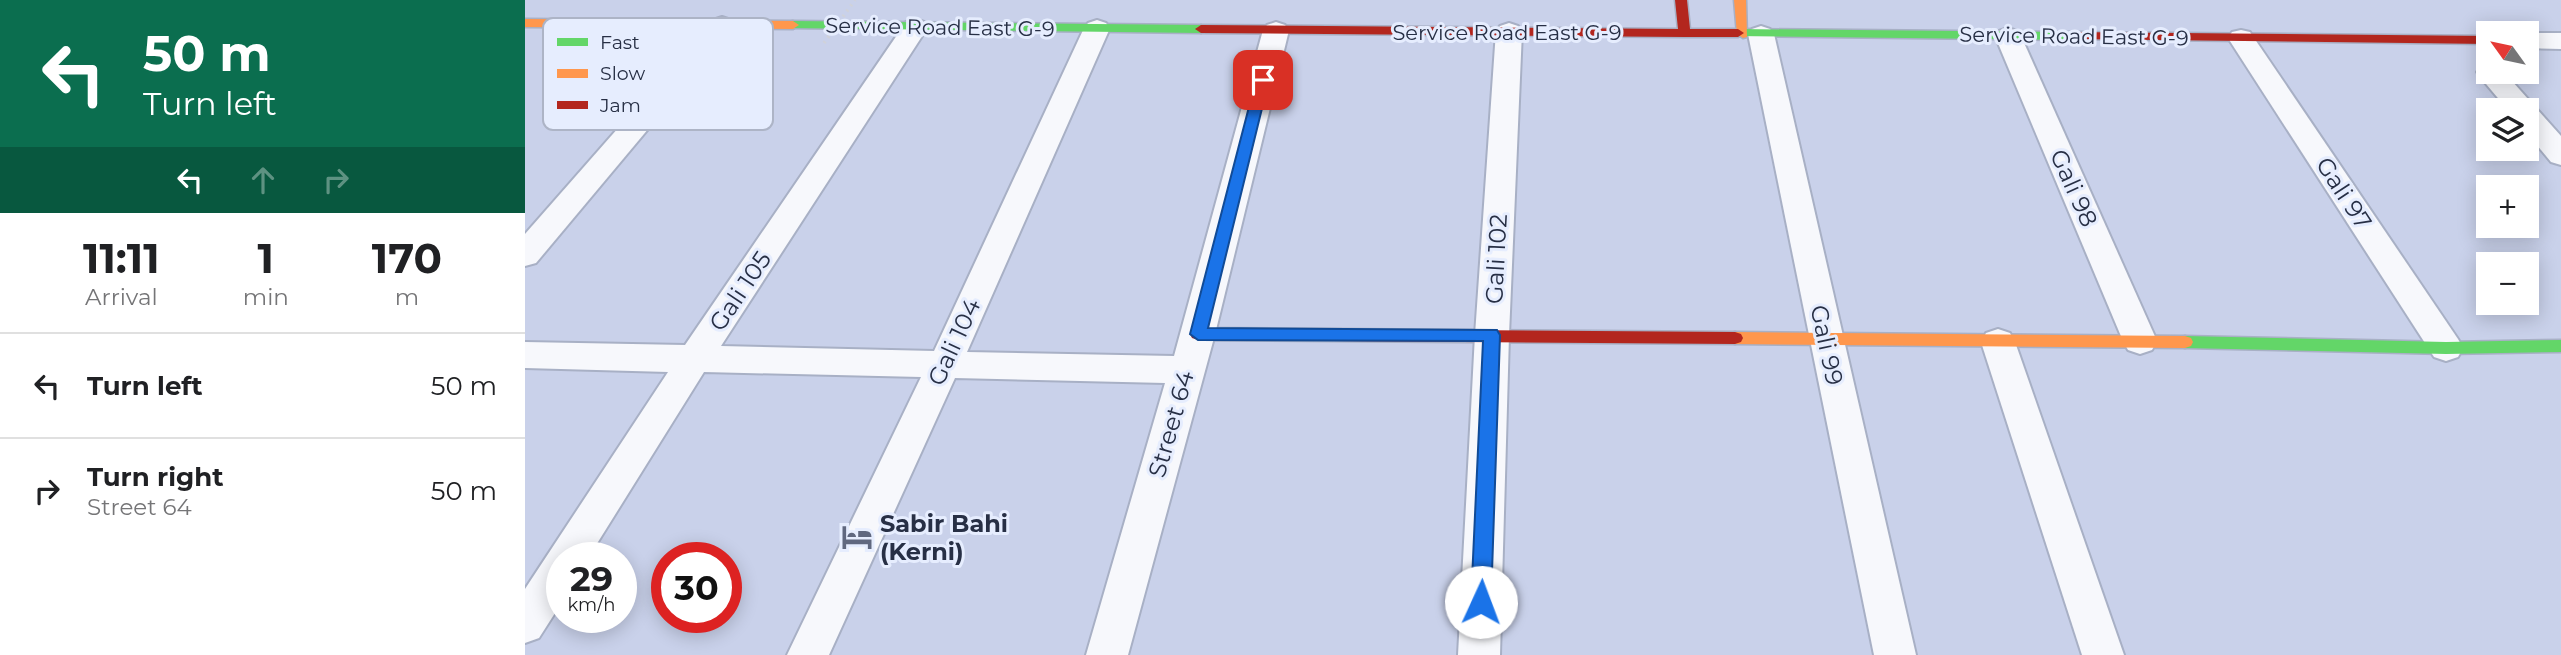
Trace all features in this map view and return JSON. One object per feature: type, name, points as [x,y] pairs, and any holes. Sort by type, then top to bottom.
[{"type":"street","points":[[1681,0],[1684,33]]},
{"type":"street","points":[[1741,0],[1752,34]]},
{"type":"street","name":"Service Road East G-9","points":[[525,23],[543,23]]},
{"type":"street","name":"Service Road East G-9","points":[[773,26],[2476,40]]},
{"type":"street","name":"Gali 105","points":[[577,542],[695,358],[915,27]]},
{"type":"street","name":"Gali 104","points":[[808,655],[944,365],[1097,28]]},
{"type":"street","name":"Street 64","points":[[1107,655],[1198,334],[1276,30]]},
{"type":"street","name":"Gali 102","points":[[1479,655],[1492,335],[1509,32]]},
{"type":"street","name":"Gali 99","points":[[1752,34],[1826,338],[1895,655]]},
{"type":"street","name":"Gali 98","points":[[2008,36],[2140,341]]},
{"type":"street","name":"Gali 97","points":[[2241,38],[2446,348]]},
{"type":"street","points":[[2539,40],[2561,41]]},
{"type":"street","points":[[2500,84],[2513,98]]},
{"type":"street","points":[[2539,129],[2561,155]]},
{"type":"street","points":[[525,255],[632,130]]},
{"type":"street","points":[[1198,334],[2140,341],[2446,348],[2561,346]]},
{"type":"street","points":[[1998,342],[2103,655]]},
{"type":"street","points":[[525,355],[1186,370]]},
{"type":"street","points":[[525,624],[546,592]]},
{"type":"path","points":[[824,43],[855,0]]},
{"type":"traffic: fast","points":[[793,25],[1201,29]]},
{"type":"traffic: fast","points":[[1738,33],[2070,36]]},
{"type":"traffic: fast","points":[[2185,342],[2446,348],[2561,346]]},
{"type":"traffic: slow","points":[[1740,0],[1743,34]]},
{"type":"traffic: slow","points":[[525,23],[543,23]]},
{"type":"traffic: slow","points":[[773,25],[793,25]]},
{"type":"traffic: slow","points":[[1735,338],[2185,342]]},
{"type":"traffic: jam","points":[[1681,0],[1684,33]]},
{"type":"traffic: jam","points":[[1201,29],[1738,33]]},
{"type":"traffic: jam","points":[[2070,36],[2476,40]]},
{"type":"traffic: jam","points":[[1198,334],[1735,338]]},
{"type":"place","name":"Sabir Bahi (Kerni)","points":[[857,537]]},
{"type":"route","points":[[1263,80],[1198,334],[1492,335],[1481,602]]}]
